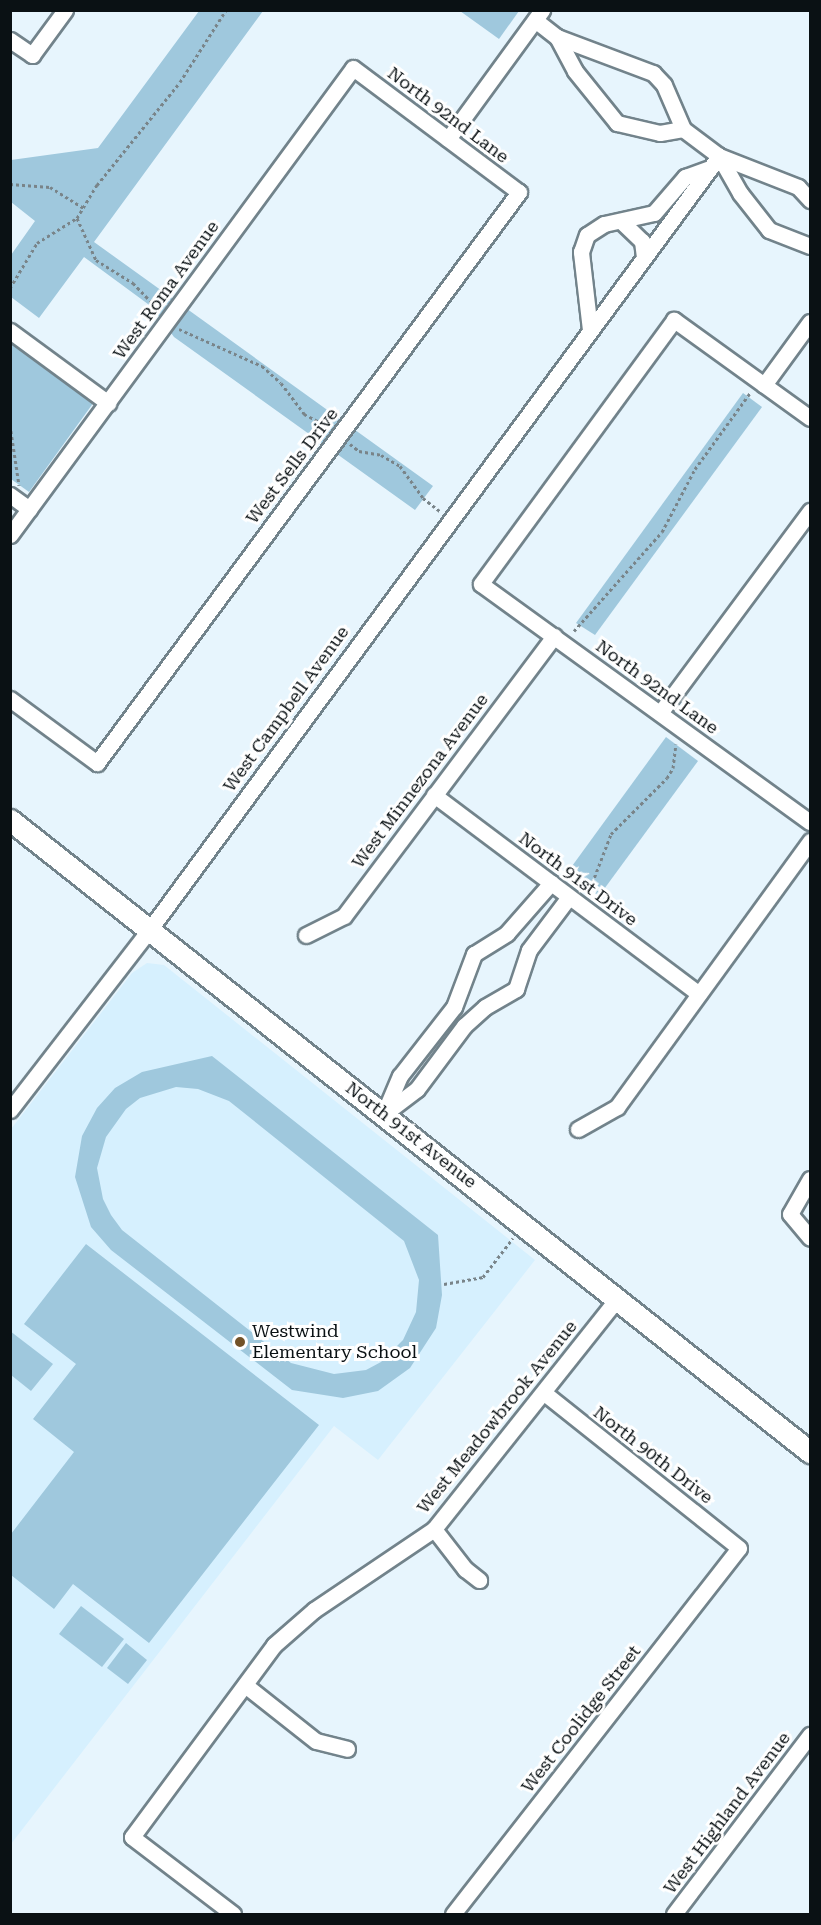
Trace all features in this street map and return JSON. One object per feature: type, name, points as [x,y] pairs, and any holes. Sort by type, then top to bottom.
[{"type":"main road","name":"North 91st Avenue","points":[[10,820],[810,1452]]},
{"type":"street","points":[[10,40],[32,55],[64,10]]},
{"type":"street","points":[[448,139],[539,15],[557,36],[575,71],[617,123],[660,133],[683,129]]},
{"type":"street","points":[[557,36],[653,74],[664,85],[683,129],[714,162],[770,230],[810,246]]},
{"type":"street","name":"North 92nd Lane","points":[[353,68],[519,192]]},
{"type":"street","name":"West Roma Avenue","points":[[10,535],[353,68]]},
{"type":"street","points":[[590,330],[581,252],[583,242],[594,228],[654,213],[685,177],[714,162],[798,187],[810,200]]},
{"type":"street","name":"West Campbell Avenue","points":[[10,1110],[150,929],[714,162]]},
{"type":"street","name":"West Sells Drive","points":[[10,699],[97,763],[519,192]]},
{"type":"street","points":[[622,222],[642,241],[644,257]]},
{"type":"street","name":"North 92nd Lane","points":[[747,372],[674,320],[481,584],[810,822]]},
{"type":"street","points":[[765,385],[810,322]]},
{"type":"street","points":[[10,331],[108,403]]},
{"type":"street","points":[[747,372],[810,418]]},
{"type":"street","points":[[11,495],[29,509]]},
{"type":"street","points":[[660,713],[810,511]]},
{"type":"street","name":"West Minnezona Avenue","points":[[306,935],[344,916],[554,636]]},
{"type":"street","name":"North 91st Drive","points":[[434,795],[699,994]]},
{"type":"street","points":[[578,1129],[616,1107],[810,841]]},
{"type":"street","points":[[384,1114],[400,1076],[454,1007],[474,954],[507,933],[551,883]]},
{"type":"street","points":[[384,1114],[417,1089],[464,1026],[485,1007],[516,989],[529,950],[574,901]]},
{"type":"street","points":[[507,933],[529,950]]},
{"type":"street","points":[[810,1179],[790,1214],[810,1238]]},
{"type":"street","name":"West Meadowbrook Avenue","points":[[233,1914],[132,1837],[274,1645],[314,1610],[434,1529],[617,1299]]},
{"type":"street","name":"North 90th Drive","points":[[544,1392],[739,1548]]},
{"type":"street","points":[[434,1529],[465,1569],[479,1580]]},
{"type":"street","name":"West Coolidge Street","points":[[453,1914],[739,1548]]},
{"type":"street","points":[[245,1684],[316,1741],[347,1749]]},
{"type":"street","name":"West Highland Avenue","points":[[674,1914],[810,1735]]},
{"type":"path","points":[[10,288],[37,243],[77,218],[97,185],[180,82],[226,10]]},
{"type":"path","points":[[10,184],[50,186],[84,208]]},
{"type":"path","points":[[77,218],[96,260],[133,283],[168,320],[191,337],[262,366],[281,383],[304,414],[339,435],[359,451],[381,455],[400,466],[423,498],[450,518]]},
{"type":"path","points":[[571,648],[580,636],[573,631],[662,532],[694,470],[753,390],[741,381],[747,372]]},
{"type":"path","points":[[11,426],[21,482],[11,495]]},
{"type":"path","points":[[574,901],[588,894],[612,834],[673,768],[677,740],[672,736],[679,727]]},
{"type":"path","points":[[444,1284],[483,1277],[524,1225]]},
{"type":"shaded area","points":[[199,11],[263,11],[94,242],[433,486],[415,510],[174,337],[152,307],[84,257],[39,318],[11,297],[11,255],[35,221],[11,202],[11,160],[98,148]]},
{"type":"shaded area","points":[[460,11],[519,11],[499,39]]},
{"type":"shaded area","points":[[11,342],[94,402],[29,492],[11,479]]},
{"type":"shaded area","points":[[743,393],[762,407],[595,635],[576,623]]},
{"type":"shaded area","points":[[666,737],[698,761],[599,896],[567,873]]},
{"type":"shaded area","name":"Westwind Elementary School","points":[[147,963],[164,965],[535,1260],[378,1460],[334,1426],[11,1844],[11,1129],[132,973]]},
{"type":"shaded area","points":[[212,1056],[438,1235],[442,1295],[436,1328],[410,1368],[378,1391],[343,1398],[292,1390],[111,1250],[91,1227],[75,1177],[82,1136],[97,1108],[115,1088],[142,1072]],"holes":[[[176,1087],[198,1089],[229,1101],[404,1241],[419,1280],[416,1312],[403,1340],[381,1362],[366,1370],[334,1374],[291,1363],[122,1230],[111,1215],[103,1199],[97,1168],[106,1137],[126,1109],[140,1098]]]},
{"type":"shaded area","points":[[86,1244],[319,1425],[149,1643],[73,1584],[54,1609],[11,1575],[11,1534],[74,1452],[33,1419],[76,1364],[24,1324]]},
{"type":"shaded area","points":[[10,1331],[53,1364],[31,1391],[11,1375]]},
{"type":"shaded area","points":[[81,1606],[124,1639],[102,1667],[59,1634]]},
{"type":"shaded area","points":[[126,1643],[147,1660],[128,1684],[107,1668]]},
{"type":"place","name":"Westwind Elementary School","points":[[240,1342]]}]
